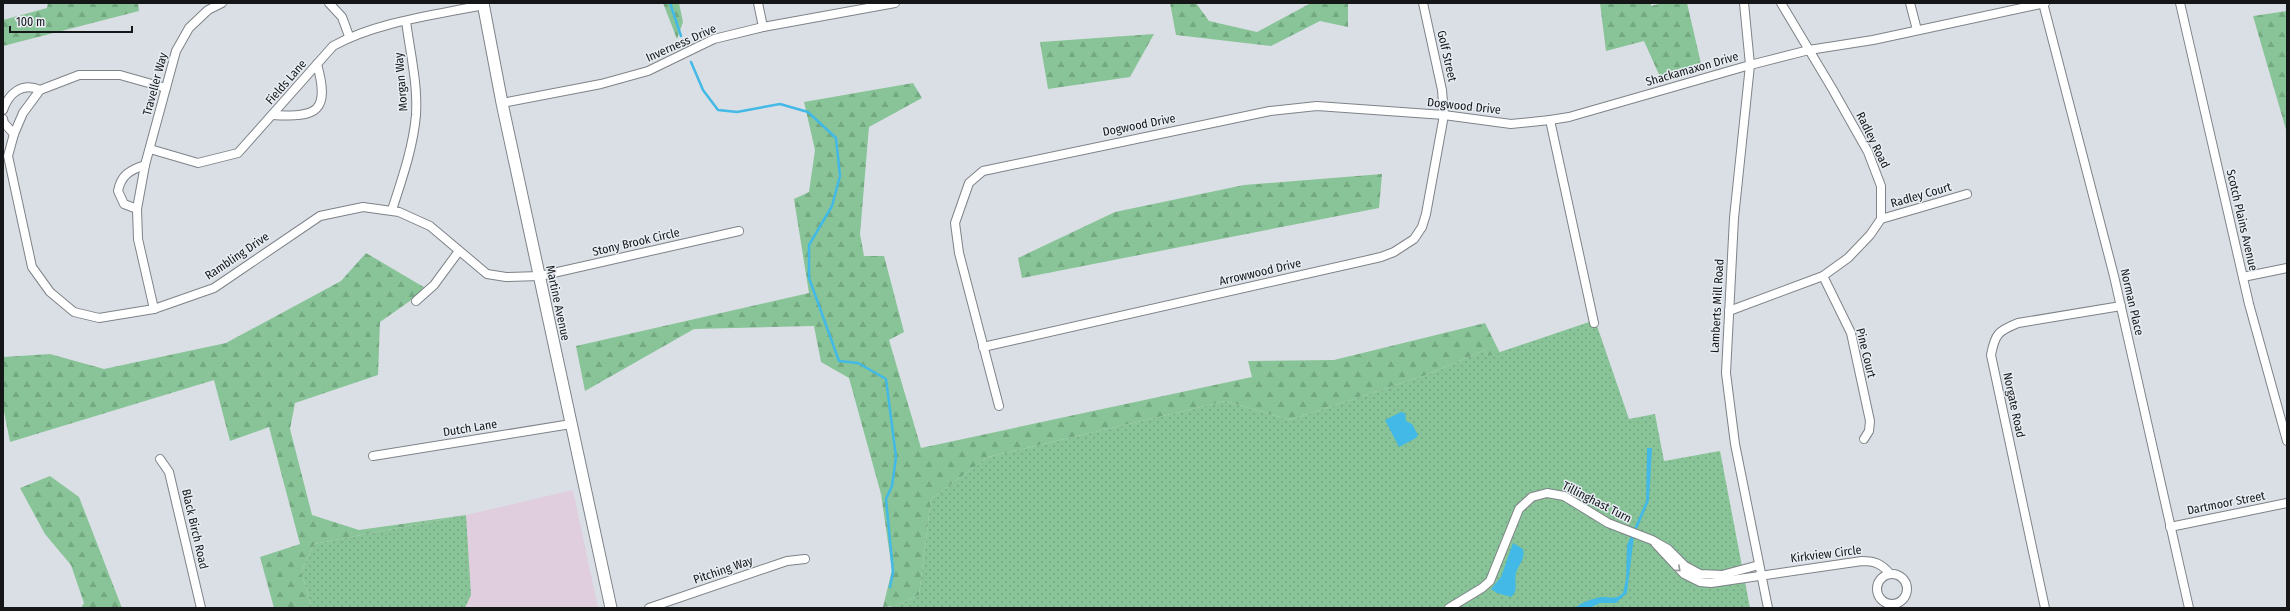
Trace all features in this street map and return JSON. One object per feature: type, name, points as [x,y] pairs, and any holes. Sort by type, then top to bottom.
[{"type":"main road","name":"Martine Avenue","points":[[483,4],[502,104],[611,608]]},
{"type":"street","name":"Traveller Way","points":[[154,309],[138,239],[137,209],[145,165],[176,51],[189,28],[208,10],[222,3]]},
{"type":"street","points":[[329,3],[342,17],[350,36]]},
{"type":"street","points":[[758,3],[762,27]]},
{"type":"street","name":"Inverness Drive","points":[[502,104],[601,84],[648,71],[714,39],[762,27],[895,3]]},
{"type":"street","name":"Golf Street","points":[[1423,3],[1442,90],[1444,116]]},
{"type":"street","name":"Lamberts Mill Road","points":[[1744,3],[1750,65],[1734,218],[1726,373],[1735,444],[1768,608]]},
{"type":"street","name":"Radley Road","points":[[1781,3],[1868,152],[1881,186],[1881,218]]},
{"type":"street","points":[[1910,3],[1917,30]]},
{"type":"street","name":"Shackamaxon Drive","points":[[1550,120],[1569,117],[1750,65],[1809,50],[1917,30],[2044,3]]},
{"type":"street","name":"Norman Place","points":[[2044,3],[2121,306],[2189,608]]},
{"type":"street","name":"Scotch Plains Avenue","points":[[2180,3],[2243,277],[2287,441]]},
{"type":"street","name":"Fields Lane","points":[[150,149],[198,163],[238,153],[333,46],[350,36],[406,21],[483,4]]},
{"type":"street","name":"Morgan Way","points":[[392,210],[410,154],[416,116],[416,96],[406,21]]},
{"type":"street","name":"Fields Lane","points":[[272,115],[298,117],[307,116],[316,109],[322,102],[324,87],[317,64]]},
{"type":"street","points":[[3,110],[7,99],[18,89],[32,86],[40,90],[79,75],[120,75],[166,88]]},
{"type":"street","name":"Rambling Drive","points":[[40,90],[24,113],[14,134],[8,156],[32,268],[50,292],[74,312],[99,318],[154,309],[214,288],[320,216],[363,207],[392,210],[430,226],[487,274],[506,277],[539,276]]},
{"type":"street","name":"Dogwood Drive","points":[[1000,406],[983,347],[958,248],[955,223],[969,183],[983,171],[1270,111],[1293,108],[1317,106],[1444,116],[1511,124],[1550,120]]},
{"type":"street","name":"Arrowwood Drive","points":[[983,347],[1381,257],[1394,252],[1414,239],[1422,227],[1426,214],[1444,116]]},
{"type":"street","points":[[3,119],[4,123],[14,134]]},
{"type":"street","points":[[1550,120],[1594,323]]},
{"type":"street","points":[[137,209],[124,204],[118,191],[124,175],[131,170],[145,165]]},
{"type":"street","name":"Radley Court","points":[[1881,218],[1967,194]]},
{"type":"street","points":[[1729,310],[1823,276],[1848,258],[1870,235],[1881,218]]},
{"type":"street","name":"Stony Brook Circle","points":[[539,276],[739,231]]},
{"type":"street","points":[[416,301],[434,285],[459,251]]},
{"type":"street","points":[[2243,277],[2287,268]]},
{"type":"street","name":"Pine Court","points":[[1823,276],[1851,333],[1870,421],[1869,431],[1864,438]]},
{"type":"street","name":"Norgate Road","points":[[2045,608],[1991,355],[1994,338],[2003,329],[2018,323],[2121,306]]},
{"type":"street","name":"Dutch Lane","points":[[373,456],[571,424]]},
{"type":"street","name":"Black Birch Road","points":[[160,459],[169,472],[201,608]]},
{"type":"street","name":"Tillinghast Turn","points":[[1449,608],[1482,588],[1490,581],[1519,509],[1532,497],[1539,494],[1555,493],[1564,496],[1608,523],[1652,540],[1668,549],[1685,566],[1700,574],[1722,574],[1759,565]]},
{"type":"street","name":"Dartmoor Street","points":[[2170,527],[2287,504]]},
{"type":"street","name":"Tillinghast Turn","points":[[1652,540],[1676,567],[1684,574],[1700,582],[1718,583],[1761,574]]},
{"type":"street","name":"Pitching Way","points":[[649,608],[787,561],[804,560]]},
{"type":"street","name":"Kirkview Circle","points":[[1761,574],[1862,561],[1872,561],[1882,566],[1890,574]]},
{"type":"shaded area","points":[[573,490],[598,608],[312,608],[314,544],[466,515]]},
{"type":"green space","points":[[48,3],[138,3],[139,11],[3,46],[3,20],[47,8]]},
{"type":"green space","points":[[663,3],[679,3],[683,22],[677,39]]},
{"type":"green space","points":[[1170,3],[1196,3],[1209,21],[1257,32],[1311,3],[1348,3],[1348,27],[1320,21],[1271,46],[1176,35]]},
{"type":"green space","points":[[1600,3],[1651,3],[1651,6],[1663,3],[1687,3],[1702,68],[1661,79],[1644,41],[1606,51]]},
{"type":"green space","points":[[2287,11],[2287,133],[2253,16]]},
{"type":"green space","points":[[1154,34],[1130,77],[1048,89],[1040,42]]},
{"type":"green space","points":[[913,83],[922,98],[869,127],[860,234],[864,256],[884,256],[904,332],[889,340],[921,448],[1252,377],[1248,361],[1334,360],[1485,323],[1500,353],[1488,356],[1485,350],[1429,374],[1290,420],[1226,401],[988,457],[931,499],[919,595],[895,606],[883,607],[892,570],[881,494],[849,378],[821,362],[814,326],[694,329],[585,391],[576,346],[809,293],[794,199],[809,192],[815,150],[804,102]]},
{"type":"green space","points":[[1382,174],[1379,208],[1022,278],[1018,258],[1115,212],[1244,185]]},
{"type":"green space","points":[[366,253],[427,289],[380,322],[378,375],[295,403],[290,429],[312,515],[359,530],[466,515],[314,544],[301,572],[312,608],[274,608],[260,557],[300,544],[269,427],[230,441],[214,380],[10,442],[3,406],[3,357],[50,354],[104,369],[226,343],[341,281]]},
{"type":"green space","points":[[1595,320],[1629,419],[1655,414],[1664,461],[1720,451],[1750,608],[881,608],[895,606],[919,595],[931,499],[988,457],[1226,401],[1290,420],[1429,374],[1485,350],[1488,356]]},
{"type":"green space","points":[[50,476],[79,497],[122,608],[81,608],[84,603],[71,565],[45,534],[20,488]]},
{"type":"green space","points":[[466,515],[471,595],[465,608],[312,608],[301,572],[314,544]]},
{"type":"water","points":[[1401,412],[1405,413],[1406,421],[1412,424],[1418,435],[1416,438],[1399,447],[1385,420]]},
{"type":"water","points":[[1647,448],[1652,448],[1649,501],[1634,536],[1627,593],[1616,603],[1600,603],[1589,608],[1575,608],[1580,604],[1591,600],[1602,597],[1615,597],[1623,593],[1626,579],[1627,545],[1646,501]]},
{"type":"water","points":[[1513,543],[1523,549],[1524,553],[1523,559],[1516,573],[1516,589],[1511,597],[1497,593],[1491,589],[1501,577]]},
{"type":"waterway","points":[[670,3],[681,36]]},
{"type":"waterway","points":[[691,62],[703,90],[718,110],[737,112],[780,104],[808,112],[836,138],[840,176],[832,206],[809,245],[809,278],[839,361],[858,363],[886,379],[896,457],[892,486],[886,499],[893,572],[890,587]]}]
